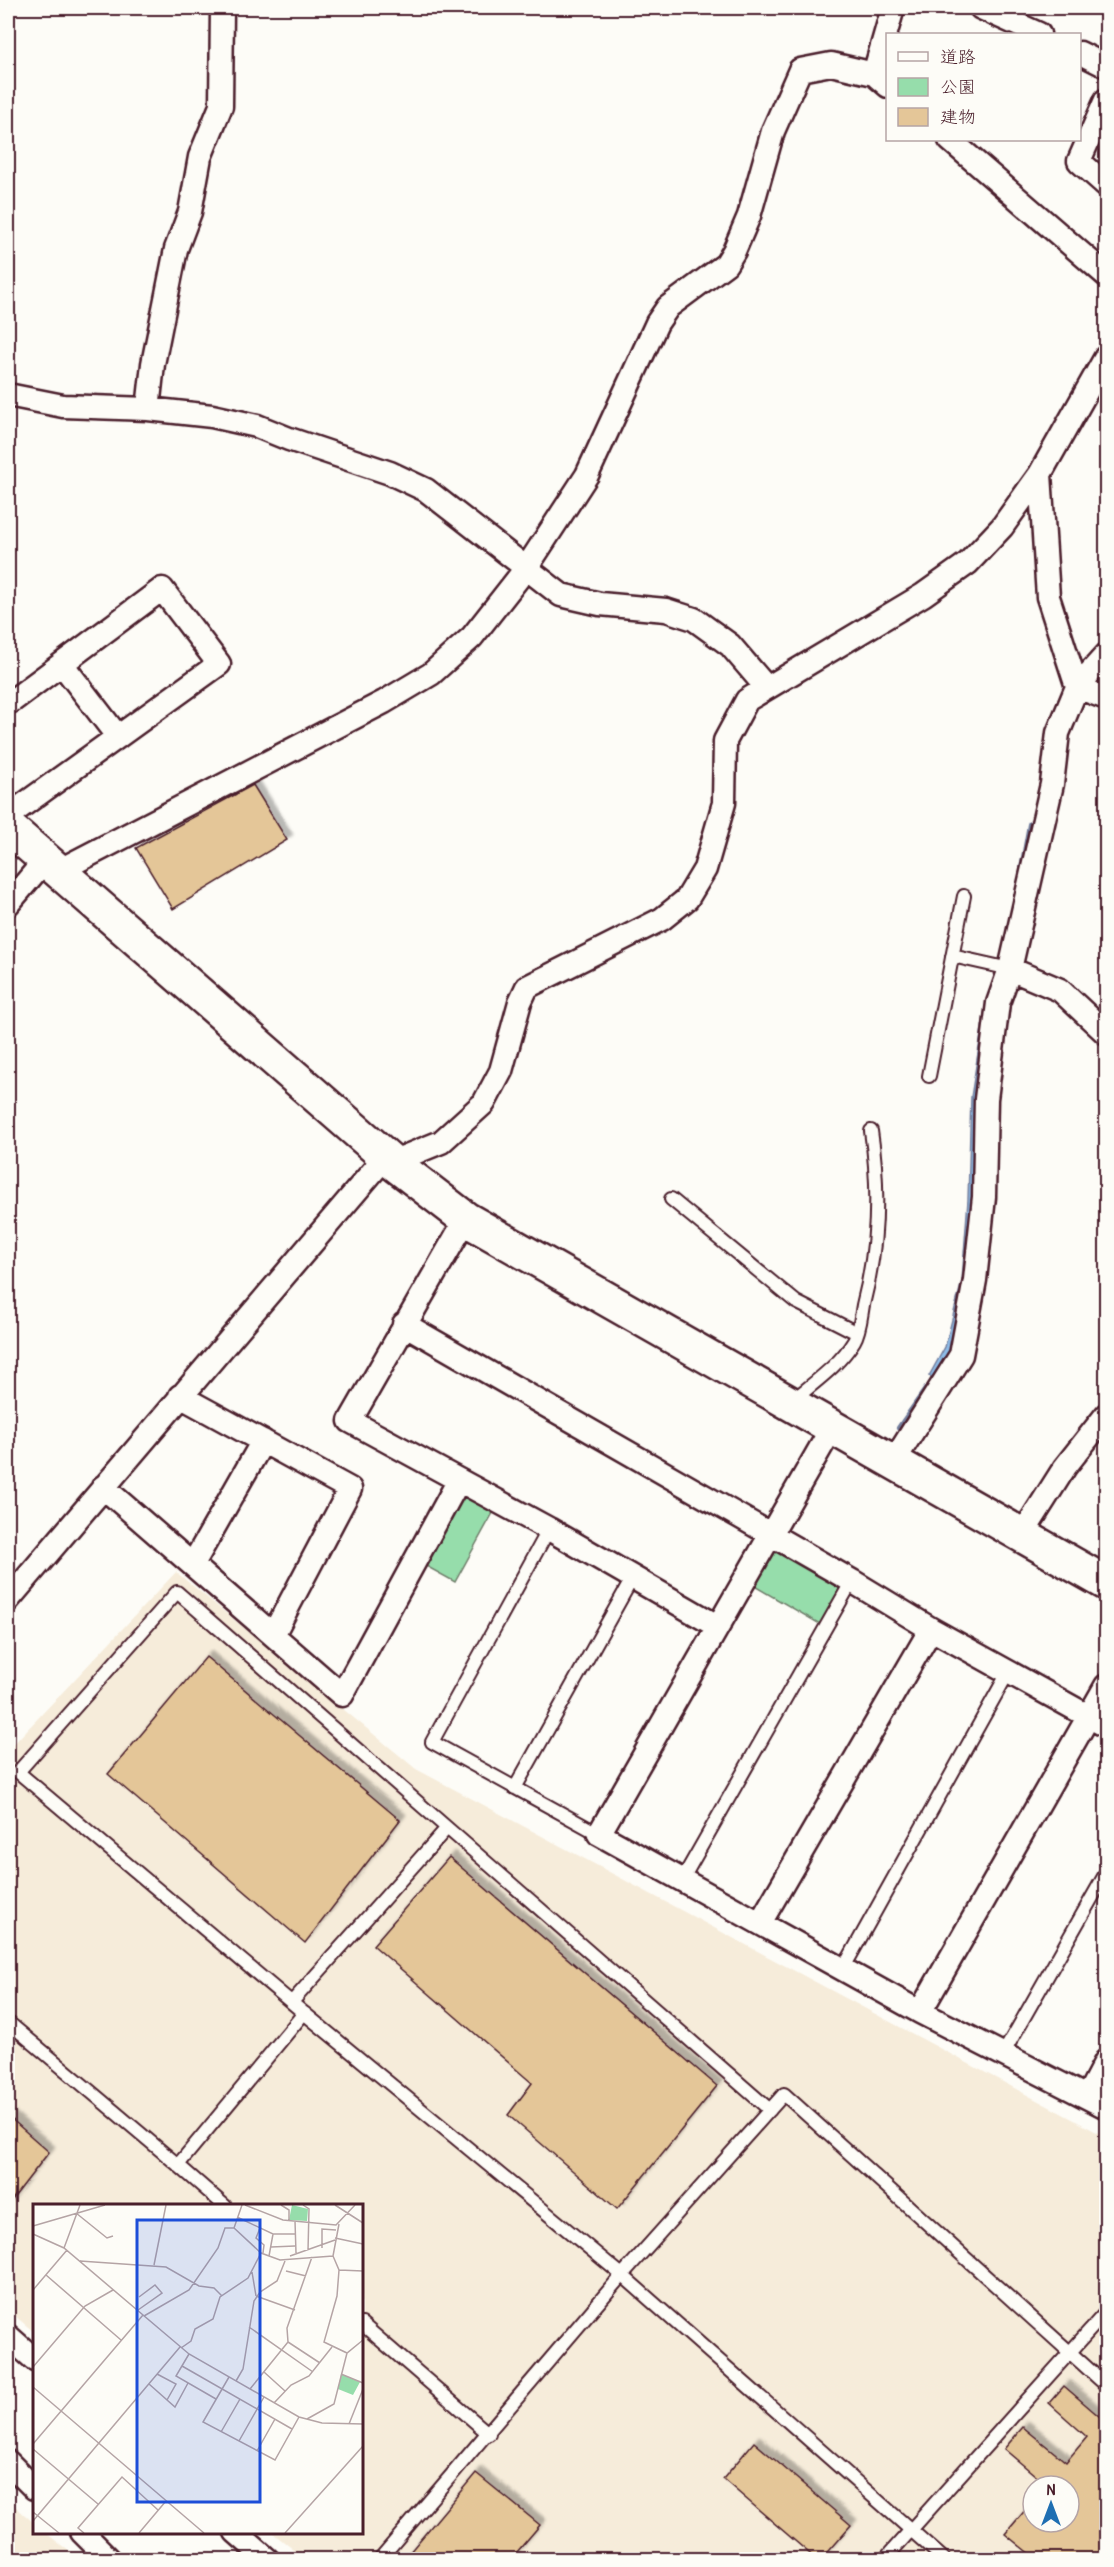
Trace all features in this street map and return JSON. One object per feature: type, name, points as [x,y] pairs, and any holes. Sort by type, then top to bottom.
[{"type":"street","points":[[148,409],[153,364],[174,260],[190,212],[200,158],[221,106],[222,8]]},
{"type":"street","points":[[889,33],[893,8]]},
{"type":"street","points":[[981,8],[1037,33]]},
{"type":"street","points":[[8,904],[53,865],[384,702],[431,674],[472,637],[527,567],[587,475],[657,323],[669,307],[726,264],[734,251],[748,216],[773,131],[800,70],[831,63],[881,80],[886,50]]},
{"type":"street","points":[[1081,53],[1107,66]]},
{"type":"street","points":[[1107,100],[1079,161],[1107,185]]},
{"type":"street","points":[[951,141],[1107,275]]},
{"type":"street","points":[[8,1600],[180,1396],[389,1159],[441,1143],[484,1103],[501,1071],[520,1002],[527,987],[662,919],[687,899],[705,869],[724,803],[725,741],[747,700],[923,595],[968,563],[1002,527],[1040,474],[1107,357]]},
{"type":"street","points":[[8,395],[63,406],[148,409],[212,416],[257,426],[390,473],[426,490],[561,595],[600,604],[666,610],[694,619],[730,645],[766,687]]},
{"type":"street","points":[[1040,474],[1048,597],[1077,687]]},
{"type":"street","points":[[8,816],[219,664],[162,589],[12,701]]},
{"type":"street","points":[[894,1461],[961,1355],[975,1280],[984,1197],[987,1088],[998,1003],[1010,969],[1052,783],[1058,733],[1077,687],[1107,655]]},
{"type":"street","points":[[62,664],[118,737]]},
{"type":"street","points":[[1077,687],[1107,698]]},
{"type":"street","points":[[8,827],[389,1159],[466,1219],[1107,1583]]},
{"type":"street","points":[[1010,969],[1060,990],[1107,1033]]},
{"type":"street","points":[[466,1219],[350,1421],[549,1529],[717,1626]]},
{"type":"street","points":[[405,1324],[852,1581],[931,1629],[1098,1721]]},
{"type":"street","points":[[180,1396],[350,1489],[273,1635]]},
{"type":"street","points":[[1022,1535],[1065,1467],[1107,1415]]},
{"type":"street","points":[[833,1426],[599,1834],[920,2012],[1097,2102],[1107,2061]]},
{"type":"street","points":[[193,1564],[263,1441]]},
{"type":"street","points":[[104,1486],[342,1695],[459,1480]]},
{"type":"street","points":[[760,1923],[931,1629]]},
{"type":"street","points":[[920,2012],[1098,1721],[1107,1686]]},
{"type":"street","points":[[8,2336],[33,2358]]},
{"type":"street","points":[[8,2462],[33,2487]]},
{"type":"street","points":[[84,2534],[110,2559]]},
{"type":"street","points":[[238,2534],[259,2557]]},
{"type":"lane","points":[[930,1076],[964,896]]},
{"type":"lane","points":[[952,956],[1010,969]]},
{"type":"lane","points":[[791,1402],[836,1364],[857,1333],[873,1269],[877,1221],[877,1171],[871,1131]]},
{"type":"lane","points":[[671,1199],[796,1302],[857,1333]]},
{"type":"lane","points":[[549,1529],[432,1742],[599,1834]]},
{"type":"lane","points":[[515,1788],[633,1577]]},
{"type":"lane","points":[[682,1880],[852,1581]]},
{"type":"lane","points":[[770,2110],[177,1592],[18,1772],[304,2013],[622,2275],[945,2559]]},
{"type":"lane","points":[[843,1969],[1009,1671]]},
{"type":"lane","points":[[292,2002],[447,1827]]},
{"type":"lane","points":[[1003,2054],[1107,1873]]},
{"type":"lane","points":[[178,2164],[304,2013]]},
{"type":"lane","points":[[8,2022],[224,2204]]},
{"type":"lane","points":[[379,2559],[489,2434],[622,2275],[784,2094],[1107,2385]]},
{"type":"lane","points":[[884,2559],[1107,2312]]},
{"type":"lane","points":[[363,2325],[489,2434]]},
{"type":"shaded area","points":[[176,1572],[416,1769],[1106,2137],[1106,2559],[305,2559],[274,2534],[363,2534],[363,2204],[33,2204],[33,2331],[8,2310],[8,1750]]},
{"type":"shaded area","points":[[8,2500],[33,2522],[33,2534],[47,2534],[79,2559],[8,2559]]},
{"type":"green space","points":[[459,1480],[499,1502],[455,1582],[415,1560]]},
{"type":"green space","points":[[770,1534],[852,1581],[825,1627],[744,1580]]},
{"type":"water","points":[[986,1003],[994,1010],[963,1320],[940,1379],[929,1376],[945,1347],[962,1281],[968,1200],[971,1097]]},
{"type":"building","points":[[253,785],[287,840],[173,909],[136,848]]},
{"type":"building","points":[[206,1657],[400,1820],[305,1943],[108,1774]]},
{"type":"building","points":[[449,1857],[717,2086],[617,2209],[508,2115],[532,2083],[373,1945]]},
{"type":"building","points":[[8,2116],[49,2152],[8,2205]]},
{"type":"building","points":[[1064,2386],[1107,2423],[1107,2559],[1036,2559],[1005,2534],[1021,2515],[1021,2534],[1081,2534],[1081,2474],[1034,2474],[1004,2449],[1023,2427],[1066,2462],[1087,2437],[1049,2403]]},
{"type":"building","points":[[754,2442],[851,2525],[821,2559],[816,2559],[723,2479]]},
{"type":"building","points":[[476,2473],[540,2525],[511,2559],[404,2559]]},
{"type":"waterway","points":[[1022,868],[1030,824]]},
{"type":"waterway","points":[[899,1428],[927,1388]]}]
